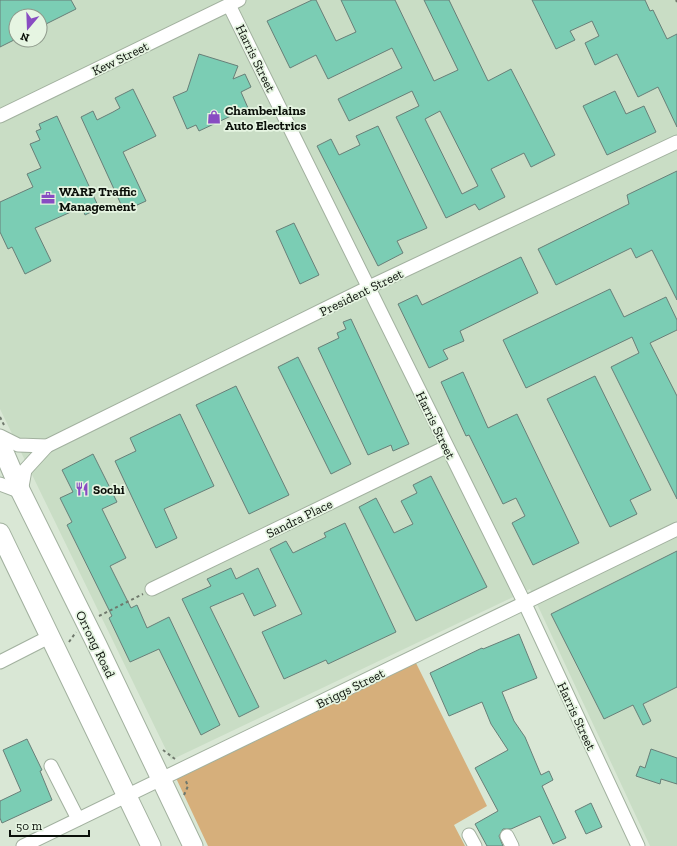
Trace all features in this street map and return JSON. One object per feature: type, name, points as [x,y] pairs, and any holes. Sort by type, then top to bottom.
[{"type":"highway","name":"Orrong Road","points":[[0,443],[21,492],[91,621],[161,780],[193,846]]},
{"type":"highway","points":[[0,533],[151,846]]},
{"type":"street","name":"Kew Street","points":[[0,116],[234,2]]},
{"type":"street","name":"Harris Street","points":[[234,2],[446,447],[525,604],[638,846]]},
{"type":"street","name":"President Street","points":[[21,492],[25,470],[47,446],[369,287],[677,142]]},
{"type":"street","name":"President Street","points":[[0,436],[18,445],[47,446]]},
{"type":"street","name":"Sandra Place","points":[[152,589],[446,447]]},
{"type":"street","points":[[0,484],[21,492]]},
{"type":"street","name":"Briggs Street","points":[[23,846],[677,530]]},
{"type":"street","points":[[0,662],[53,645]]},
{"type":"street","points":[[50,766],[78,819]]},
{"type":"path","points":[[53,645],[66,646],[78,629],[152,589]]},
{"type":"path","points":[[159,748],[174,756],[181,770],[188,786],[183,797]]},
{"type":"shaded area","points":[[0,0],[677,0],[677,846],[650,846],[530,589],[171,760],[0,409]]},
{"type":"shaded area","points":[[416,663],[487,806],[454,825],[465,846],[208,846],[176,778]]},
{"type":"building","points":[[0,0],[71,0],[76,9],[48,23],[48,8],[8,8],[8,43],[0,47]]},
{"type":"building","points":[[312,0],[316,0],[336,41],[356,32],[341,0],[395,0],[434,81],[458,70],[424,0],[449,0],[488,81],[511,69],[555,155],[531,167],[524,153],[491,169],[505,197],[479,210],[475,204],[446,218],[396,117],[419,106],[412,91],[349,121],[338,99],[402,68],[392,48],[328,79],[316,55],[290,68],[267,21]],"holes":[[[440,111],[478,186],[462,194],[425,119]]]},
{"type":"building","points":[[532,0],[645,0],[650,11],[653,10],[667,39],[677,34],[677,127],[658,87],[638,97],[617,54],[595,65],[585,43],[599,36],[592,21],[570,31],[575,40],[556,49]]},
{"type":"building","points":[[199,54],[238,66],[233,79],[245,74],[251,87],[241,92],[248,108],[199,131],[196,125],[187,129],[173,97],[187,91]]},
{"type":"building","points":[[133,89],[156,136],[123,152],[146,201],[124,211],[81,117],[93,111],[97,120],[113,112],[120,108],[115,98]]},
{"type":"building","points":[[615,91],[626,114],[644,106],[656,132],[607,155],[583,106]]},
{"type":"building","points":[[57,116],[99,208],[85,215],[82,207],[35,228],[51,261],[25,274],[12,247],[8,249],[0,232],[0,202],[33,187],[27,174],[41,168],[30,144],[40,140],[36,131],[41,129],[39,124]]},
{"type":"building","points":[[378,126],[427,228],[397,241],[403,253],[378,266],[317,146],[331,139],[339,155],[360,145],[356,136]]},
{"type":"building","points":[[677,171],[677,300],[652,250],[636,258],[631,248],[556,285],[538,249],[629,204],[627,195]]},
{"type":"building","points":[[294,223],[319,275],[300,284],[276,231]]},
{"type":"building","points":[[521,257],[538,293],[460,331],[464,341],[443,350],[448,359],[429,368],[398,304],[417,295],[422,305]]},
{"type":"building","points":[[610,289],[624,317],[666,297],[677,320],[677,330],[650,343],[677,396],[677,499],[611,367],[639,353],[632,337],[526,388],[503,340]]},
{"type":"building","points":[[351,319],[409,444],[393,451],[391,445],[368,455],[318,348],[339,338],[337,333],[346,329],[343,322]]},
{"type":"building","points":[[298,357],[351,464],[331,474],[278,367]]},
{"type":"building","points":[[463,372],[488,428],[517,414],[579,543],[533,565],[512,523],[525,516],[516,498],[503,504],[469,435],[466,436],[441,382]]},
{"type":"building","points":[[595,376],[651,490],[630,500],[637,514],[610,527],[547,399]]},
{"type":"building","points":[[236,386],[289,495],[249,514],[196,405]]},
{"type":"building","points":[[180,414],[214,486],[164,509],[177,538],[156,548],[115,461],[136,451],[130,438]]},
{"type":"building","points":[[93,454],[117,502],[102,509],[126,558],[110,566],[131,608],[137,605],[147,628],[169,617],[220,725],[201,735],[159,649],[130,662],[109,618],[112,616],[67,525],[72,522],[60,498],[73,492],[62,470]]},
{"type":"building","points":[[431,476],[487,587],[416,621],[359,507],[376,498],[394,533],[413,524],[401,501],[417,493],[413,485]]},
{"type":"building","points":[[345,523],[396,632],[328,664],[326,660],[284,679],[262,632],[302,614],[270,549],[286,541],[293,553],[326,537],[324,533]]},
{"type":"building","points":[[677,551],[677,687],[643,704],[651,721],[643,725],[633,705],[604,719],[551,614]]},
{"type":"building","points":[[231,568],[236,579],[258,568],[276,606],[254,616],[243,593],[210,607],[259,707],[239,717],[182,599],[211,586],[207,579]]},
{"type":"building","points":[[519,634],[537,678],[502,692],[514,721],[525,737],[541,775],[549,771],[553,780],[542,786],[566,838],[553,844],[540,816],[511,829],[503,829],[499,836],[503,846],[487,846],[475,824],[498,811],[475,768],[508,750],[491,724],[482,702],[449,716],[430,673],[482,648],[483,649]]},
{"type":"building","points":[[27,739],[42,770],[40,771],[52,800],[2,823],[0,818],[0,801],[21,791],[3,750]]},
{"type":"building","points":[[651,749],[677,758],[677,784],[661,779],[660,784],[636,776],[640,766],[645,768]]},
{"type":"building","points":[[591,803],[602,827],[586,834],[575,811]]},
{"type":"place","name":"Chamberlains Auto Electrics","points":[[214,117]]},
{"type":"place","name":"WARP Traffic Management","points":[[48,198]]},
{"type":"place","name":"Sochi","points":[[82,489]]}]
